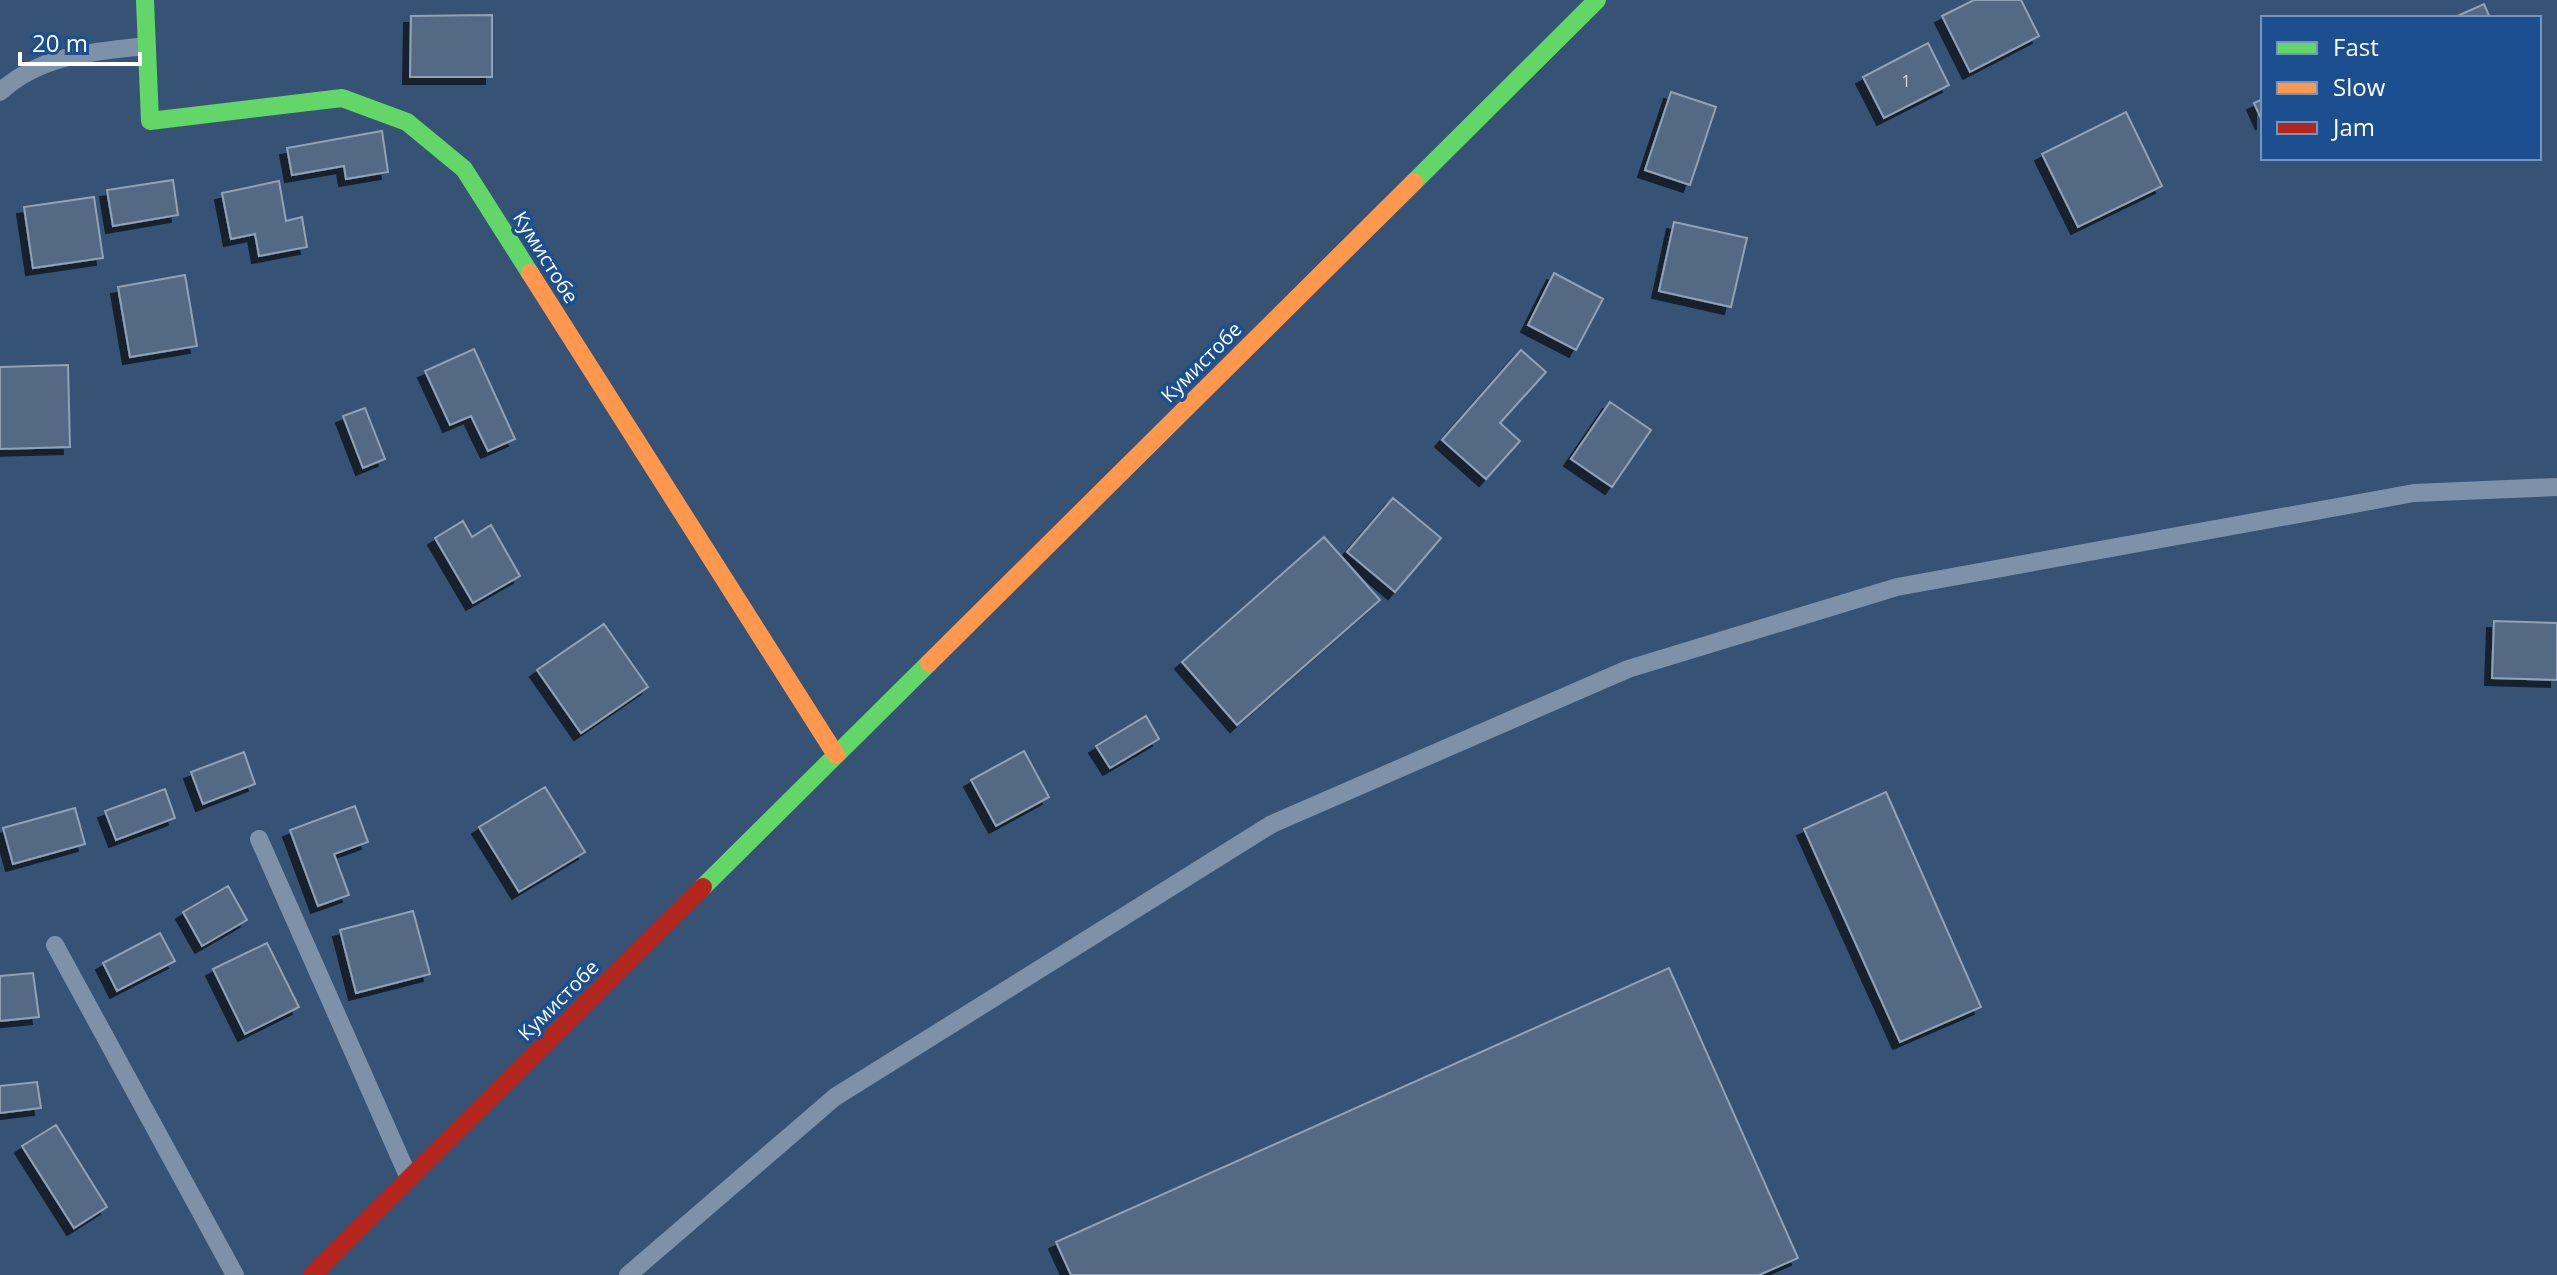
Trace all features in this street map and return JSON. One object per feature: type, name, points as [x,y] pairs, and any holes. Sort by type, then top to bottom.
[{"type":"street","name":"Кумистобе","points":[[145,0],[150,121],[342,98],[407,122],[464,169],[836,755]]},
{"type":"street","name":"Кумистобе","points":[[312,1275],[1597,0]]},
{"type":"lane","points":[[0,92],[19,74],[69,55],[147,46]]},
{"type":"lane","points":[[628,1275],[835,1097],[1272,824],[1628,669],[1897,587],[2414,493],[2557,487]]},
{"type":"lane","points":[[259,839],[409,1178]]},
{"type":"lane","points":[[55,945],[235,1275]]},
{"type":"building","points":[[1974,0],[2021,0],[2039,36],[1970,72],[1942,16]]},
{"type":"building","points":[[2484,4],[2489,16],[2457,16]]},
{"type":"building","points":[[492,15],[492,77],[410,77],[411,16]]},
{"type":"building","points":[[1928,43],[1949,85],[1884,118],[1863,77]]},
{"type":"building","points":[[1671,92],[1716,107],[1690,185],[1645,170]]},
{"type":"building","points":[[2261,100],[2261,119],[2254,103]]},
{"type":"building","points":[[2126,112],[2162,186],[2078,227],[2042,154]]},
{"type":"building","points":[[382,131],[388,172],[346,179],[344,166],[292,175],[287,148]]},
{"type":"building","points":[[173,180],[178,215],[113,226],[107,190]]},
{"type":"building","points":[[279,181],[286,221],[302,217],[307,247],[259,256],[255,234],[231,239],[222,193]]},
{"type":"building","points":[[94,197],[103,258],[33,268],[24,207]]},
{"type":"building","points":[[1674,222],[1747,238],[1731,307],[1659,291]]},
{"type":"building","points":[[1554,273],[1603,299],[1576,350],[1528,325]]},
{"type":"building","points":[[185,275],[197,346],[130,357],[118,287]]},
{"type":"building","points":[[474,349],[515,439],[488,451],[471,416],[450,425],[425,371]]},
{"type":"building","points":[[1521,350],[1546,372],[1500,423],[1520,441],[1486,479],[1442,440]]},
{"type":"building","points":[[68,365],[70,447],[0,449],[0,367]]},
{"type":"building","points":[[1610,402],[1651,430],[1612,487],[1571,459]]},
{"type":"building","points":[[365,408],[385,459],[363,468],[343,416]]},
{"type":"building","points":[[1393,498],[1441,538],[1395,592],[1347,552]]},
{"type":"building","points":[[463,521],[472,537],[491,525],[520,576],[473,603],[435,538]]},
{"type":"building","points":[[1324,537],[1380,600],[1237,725],[1182,662]]},
{"type":"building","points":[[2494,621],[2557,623],[2557,680],[2492,678]]},
{"type":"building","points":[[604,624],[648,687],[581,733],[537,670]]},
{"type":"building","points":[[1146,716],[1159,739],[1110,768],[1096,746]]},
{"type":"building","points":[[1024,751],[1049,797],[996,826],[971,780]]},
{"type":"building","points":[[244,752],[255,784],[203,804],[191,772]]},
{"type":"building","points":[[545,787],[585,852],[519,892],[479,827]]},
{"type":"building","points":[[165,789],[175,818],[116,840],[105,811]]},
{"type":"building","points":[[1886,792],[1981,1007],[1900,1042],[1804,829]]},
{"type":"building","points":[[355,806],[368,842],[334,854],[349,895],[318,906],[290,830]]},
{"type":"building","points":[[75,808],[85,844],[13,864],[3,828]]},
{"type":"building","points":[[228,886],[247,920],[202,946],[183,912]]},
{"type":"building","points":[[413,911],[430,974],[356,993],[340,930]]},
{"type":"building","points":[[160,933],[175,961],[117,991],[103,963]]},
{"type":"building","points":[[267,943],[299,1007],[245,1034],[213,969]]},
{"type":"building","points":[[1669,968],[1798,1258],[1759,1275],[1071,1275],[1056,1242]]},
{"type":"building","points":[[33,973],[39,1017],[0,1021],[0,976]]},
{"type":"building","points":[[37,1082],[41,1108],[0,1113],[0,1086]]},
{"type":"building","points":[[56,1125],[107,1207],[74,1228],[22,1146]]},
{"type":"traffic: fast","points":[[145,0],[150,121],[342,98],[407,122],[464,169],[530,273]]},
{"type":"traffic: fast","points":[[1414,182],[1597,0]]},
{"type":"traffic: fast","points":[[703,887],[929,663]]},
{"type":"traffic: slow","points":[[929,663],[1414,182]]},
{"type":"traffic: slow","points":[[530,273],[836,755]]},
{"type":"traffic: jam","points":[[312,1275],[703,887]]}]
